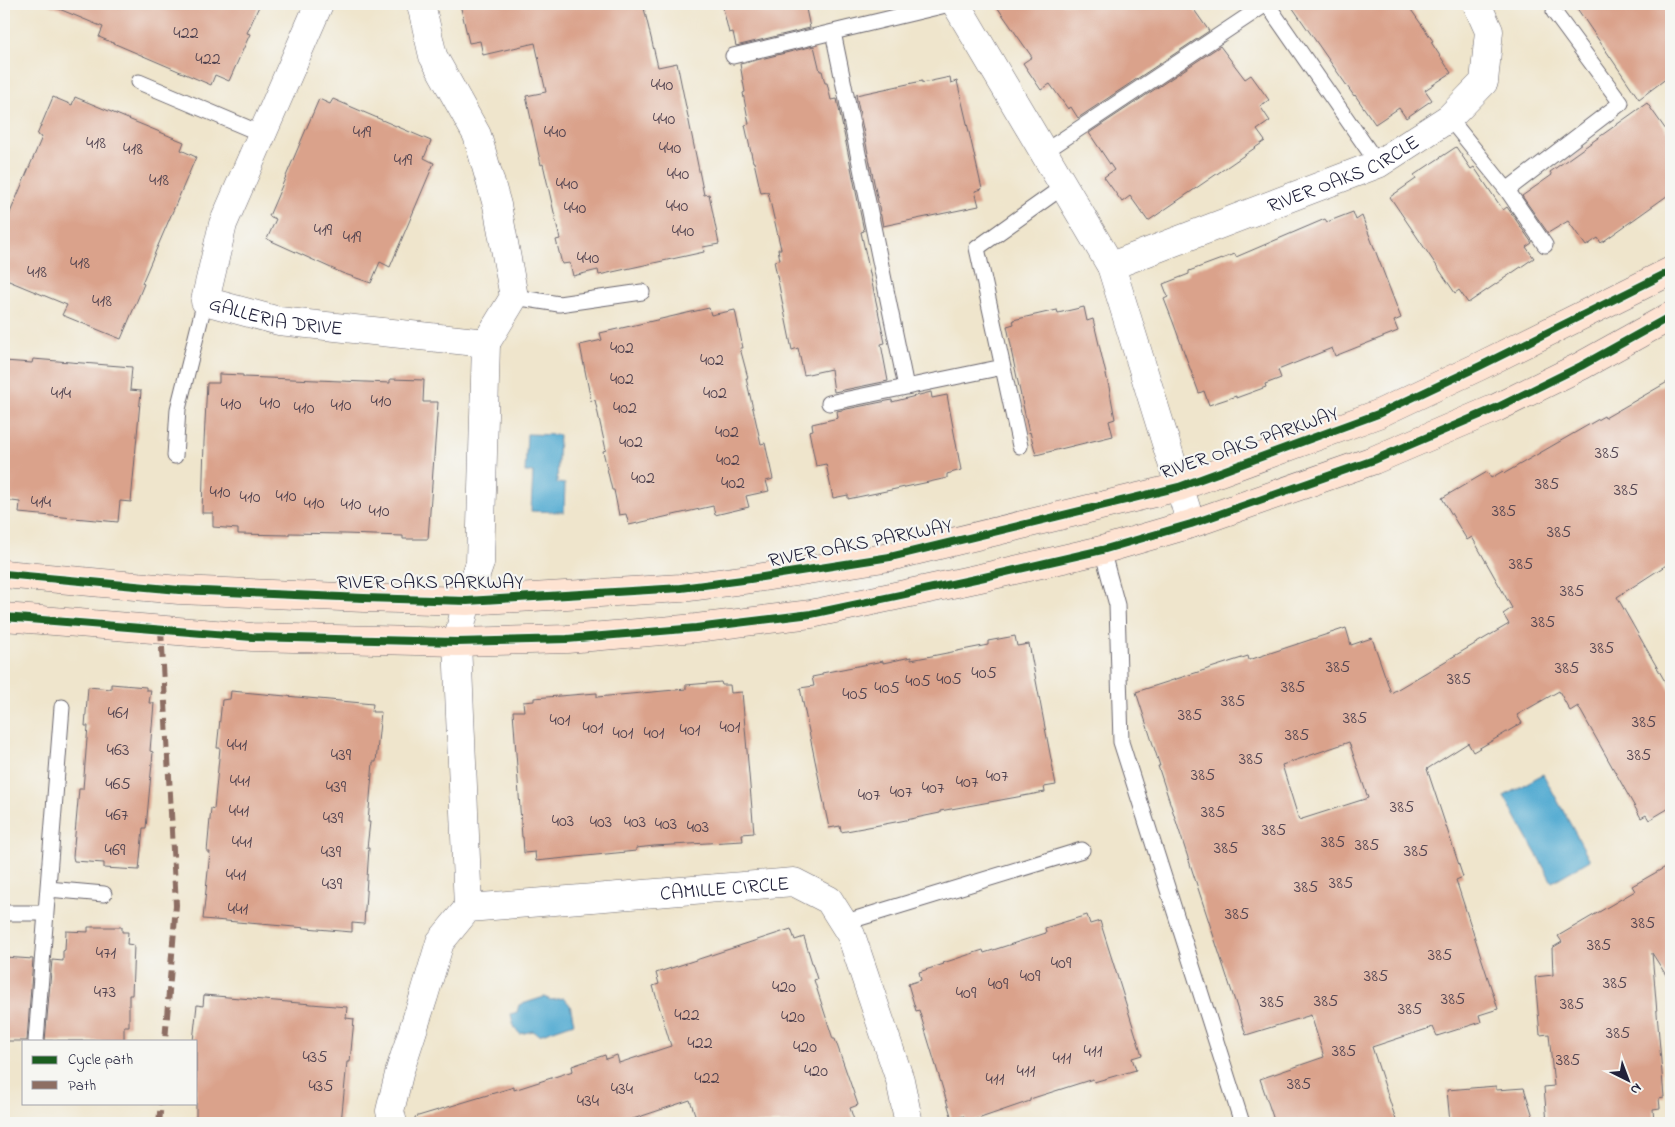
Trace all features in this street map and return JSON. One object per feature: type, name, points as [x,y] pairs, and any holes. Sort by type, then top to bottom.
[{"type":"street","name":"GALLERIA DRIVE","points":[[319,4],[223,224],[205,301],[279,321],[486,343]]},
{"type":"street","points":[[393,1123],[390,1111],[400,1070],[440,942],[468,908],[457,642],[467,601],[480,563],[486,343],[514,296],[497,205],[477,135],[433,56],[421,4]]},
{"type":"street","points":[[956,4],[1111,266],[1190,524]]},
{"type":"street","name":"RIVER OAKS CIRCLE","points":[[1111,266],[1378,164],[1448,118],[1484,82],[1489,31],[1476,4]]},
{"type":"street","name":"RIVER OAKS PARKWAY","points":[[4,574],[180,590],[467,601],[681,588],[750,580],[890,557],[1179,487],[1378,414],[1480,366],[1671,271]]},
{"type":"street","points":[[4,617],[252,637],[457,642],[607,636],[696,628],[812,614],[1102,550],[1190,524],[1374,460],[1496,408],[1581,366],[1671,316]]},
{"type":"street","name":"CAMILLE CIRCLE","points":[[468,908],[794,882],[828,900],[851,935],[900,1080],[908,1123]]},
{"type":"lane","points":[[733,56],[950,4]]},
{"type":"lane","points":[[1044,152],[1266,4],[1378,164]]},
{"type":"lane","points":[[1507,190],[1621,103],[1554,12]]},
{"type":"lane","points":[[834,32],[906,387]]},
{"type":"lane","points":[[139,82],[262,134]]},
{"type":"lane","points":[[1448,118],[1507,190],[1546,245]]},
{"type":"lane","points":[[1020,446],[976,248],[1064,186]]},
{"type":"lane","points":[[514,296],[559,304],[642,292]]},
{"type":"lane","points":[[175,456],[178,409],[205,301]]},
{"type":"lane","points":[[829,402],[1002,367]]},
{"type":"lane","points":[[1102,550],[1117,605],[1121,742],[1242,1123]]},
{"type":"lane","points":[[36,1040],[62,707]]},
{"type":"lane","points":[[843,922],[1082,850]]},
{"type":"lane","points":[[48,889],[104,894]]},
{"type":"lane","points":[[4,913],[46,913]]},
{"type":"water","points":[[527,434],[559,435],[557,483],[565,484],[564,512],[531,511],[533,472],[525,472]]},
{"type":"water","points":[[1543,774],[1590,860],[1552,882],[1504,796]]},
{"type":"water","points":[[544,997],[551,1000],[564,998],[570,1005],[574,1023],[539,1035],[533,1031],[520,1034],[514,1027],[511,1014],[517,1012],[519,1005]]},
{"type":"building","points":[[47,4],[260,4],[247,33],[250,34],[229,81],[215,75],[211,85],[99,37],[103,27]]},
{"type":"building","points":[[460,4],[643,4],[658,67],[677,63],[704,195],[709,194],[719,244],[703,247],[704,252],[599,275],[598,270],[573,276],[570,263],[562,264],[556,240],[560,239],[526,96],[546,92],[535,43],[483,55],[480,41],[469,43]]},
{"type":"building","points":[[722,4],[805,4],[810,28],[736,46],[733,32],[729,33]]},
{"type":"building","points":[[995,4],[1190,4],[1209,31],[1078,118],[1071,107],[1068,109],[1050,84],[1041,90],[1023,63],[1032,57]]},
{"type":"building","points":[[1290,4],[1407,4],[1433,41],[1431,42],[1451,73],[1425,90],[1432,100],[1406,118],[1399,108],[1375,124]]},
{"type":"building","points":[[1574,4],[1671,4],[1671,75],[1639,99]]},
{"type":"building","points":[[814,46],[820,71],[822,71],[825,83],[827,83],[831,100],[837,99],[864,231],[861,232],[885,343],[881,344],[888,381],[834,392],[831,369],[804,375],[798,348],[792,350],[774,261],[780,260],[778,249],[781,249],[768,192],[761,193],[753,162],[745,125],[749,124],[740,64]]},
{"type":"building","points":[[1220,46],[1245,79],[1251,75],[1269,100],[1260,106],[1270,121],[1257,130],[1265,141],[1148,221],[1130,196],[1122,202],[1104,177],[1114,170],[1089,133]]},
{"type":"building","points":[[950,77],[951,83],[957,81],[982,189],[975,191],[979,206],[883,226],[856,95]]},
{"type":"building","points":[[53,97],[72,105],[75,97],[184,142],[181,150],[196,157],[142,283],[144,284],[121,339],[62,315],[67,305],[4,279],[4,227],[42,137],[37,135]]},
{"type":"building","points":[[319,99],[330,104],[333,99],[431,141],[424,158],[434,163],[390,267],[380,262],[371,283],[342,273],[267,239],[276,219],[269,216]]},
{"type":"building","points":[[1647,103],[1671,137],[1671,193],[1601,243],[1598,238],[1586,246],[1568,221],[1548,233],[1522,196],[1552,175],[1550,172]]},
{"type":"building","points":[[1456,147],[1471,169],[1474,167],[1503,210],[1507,207],[1532,243],[1526,247],[1534,258],[1468,303],[1459,290],[1455,293],[1390,197],[1416,179],[1414,175]]},
{"type":"building","points":[[1353,212],[1356,220],[1362,216],[1401,318],[1394,321],[1398,331],[1335,356],[1332,348],[1278,370],[1281,378],[1265,384],[1266,387],[1209,405],[1204,391],[1199,393],[1164,299],[1168,297],[1163,284],[1189,274],[1189,271],[1235,254],[1236,257],[1325,219],[1327,222]]},
{"type":"building","points":[[1084,307],[1087,321],[1093,319],[1109,387],[1115,419],[1109,421],[1113,436],[1036,455],[1029,433],[1007,326],[1014,324],[1013,320],[1057,310],[1058,313]]},
{"type":"building","points":[[709,308],[711,315],[735,310],[743,348],[740,348],[748,378],[746,378],[761,444],[765,443],[773,479],[766,481],[769,491],[746,496],[749,507],[715,515],[713,506],[629,525],[626,514],[619,515],[614,490],[612,490],[603,451],[606,450],[595,400],[591,401],[580,345],[602,340],[600,333]]},
{"type":"building","points":[[33,359],[132,367],[130,390],[141,391],[131,502],[120,501],[118,522],[19,513],[20,502],[4,500],[4,361],[32,363]]},
{"type":"building","points":[[219,374],[243,375],[243,377],[390,383],[390,379],[424,380],[423,402],[438,402],[428,539],[403,539],[403,536],[345,534],[238,534],[238,529],[213,527],[213,513],[202,513],[204,442],[207,383],[219,383]]},
{"type":"building","points":[[1671,380],[1671,562],[1617,597],[1671,692],[1671,807],[1649,820],[1646,815],[1641,818],[1578,706],[1570,711],[1559,691],[1517,715],[1522,723],[1473,752],[1468,743],[1427,769],[1463,877],[1456,880],[1498,1009],[1479,1015],[1481,1022],[1437,1036],[1433,1027],[1372,1047],[1397,1123],[1275,1123],[1260,1079],[1324,1057],[1311,1015],[1246,1035],[1158,766],[1160,766],[1136,692],[1248,656],[1249,660],[1346,628],[1351,645],[1372,638],[1391,693],[1509,624],[1503,614],[1512,608],[1472,537],[1467,540],[1442,498],[1487,472],[1491,478],[1503,471],[1505,473],[1604,416],[1605,418]],"holes":[[[1349,742],[1368,798],[1299,820],[1282,765]]]},
{"type":"building","points":[[931,392],[932,398],[947,395],[961,470],[947,474],[947,478],[929,482],[848,499],[848,495],[833,498],[826,464],[816,466],[809,431],[813,430],[812,424],[838,418],[837,411],[892,400],[892,402]]},
{"type":"building","points":[[1015,636],[1017,646],[1029,644],[1056,785],[1044,787],[1045,792],[940,811],[940,813],[901,821],[841,832],[840,826],[829,828],[800,688],[814,686],[812,677],[822,675],[822,673],[883,661],[883,663],[911,657],[911,660],[988,645],[988,641]]},
{"type":"building","points":[[721,682],[722,685],[730,685],[731,693],[742,692],[754,833],[742,834],[743,841],[654,846],[636,848],[636,851],[536,861],[535,852],[524,853],[513,711],[524,711],[523,702],[534,701],[534,698],[597,693],[597,697],[686,689],[686,685]]},
{"type":"building","points":[[111,684],[146,687],[146,690],[151,690],[149,703],[154,703],[150,751],[153,752],[146,828],[143,828],[139,870],[104,868],[104,863],[74,861],[73,857],[79,789],[83,789],[88,726],[85,726],[88,687],[111,689]]},
{"type":"building","points":[[231,691],[373,704],[372,712],[381,712],[376,762],[373,762],[368,822],[370,822],[367,848],[369,848],[364,924],[352,923],[352,932],[203,919],[210,852],[207,852],[211,808],[214,809],[220,748],[217,748],[222,700],[230,699]]},
{"type":"building","points":[[1671,864],[1671,983],[1652,953],[1664,1097],[1659,1098],[1660,1108],[1653,1109],[1654,1123],[1547,1123],[1544,1087],[1554,1086],[1549,1034],[1540,1035],[1535,977],[1553,975],[1552,948],[1562,942],[1558,936],[1635,891],[1632,886]]},
{"type":"building","points":[[1087,915],[1090,924],[1100,921],[1142,1055],[1132,1058],[1136,1070],[1094,1082],[1093,1079],[1030,1099],[1030,1101],[966,1123],[964,1116],[952,1119],[919,1010],[916,1011],[908,984],[921,980],[919,972],[983,950],[984,953],[1046,933],[1045,928]]},
{"type":"building","points":[[88,927],[122,927],[122,932],[128,932],[127,944],[134,945],[132,995],[129,995],[129,1026],[124,1026],[124,1040],[45,1040],[52,960],[63,961],[66,931],[88,932]]},
{"type":"building","points":[[791,929],[795,940],[804,937],[817,979],[814,980],[833,1039],[835,1039],[858,1105],[850,1108],[855,1123],[698,1123],[690,1100],[621,1123],[416,1123],[415,1117],[514,1087],[514,1090],[573,1071],[572,1066],[605,1055],[606,1059],[617,1055],[619,1063],[671,1046],[653,986],[659,984],[656,973]]},
{"type":"building","points":[[4,957],[33,959],[27,1040],[4,1041]]},
{"type":"building","points":[[204,995],[347,1007],[346,1018],[354,1019],[350,1062],[347,1062],[341,1123],[196,1123],[196,1104],[198,1104],[198,1040],[193,1040],[197,1005],[203,1006]]},
{"type":"building","points":[[1496,1086],[1496,1090],[1524,1088],[1535,1123],[1450,1123],[1447,1090]]},
{"type":"marked path","points":[[161,629],[176,905],[165,1040]]},
{"type":"marked path","points":[[159,1123],[161,1104]]},
{"type":"cycle path","points":[[4,574],[179,590],[467,601],[681,588],[890,557],[1179,487],[1378,414],[1480,366],[1671,271]]},
{"type":"cycle path","points":[[4,617],[252,637],[457,642],[567,639],[696,628],[811,614],[1102,550],[1191,524],[1374,460],[1496,408],[1581,366],[1671,316]]}]
